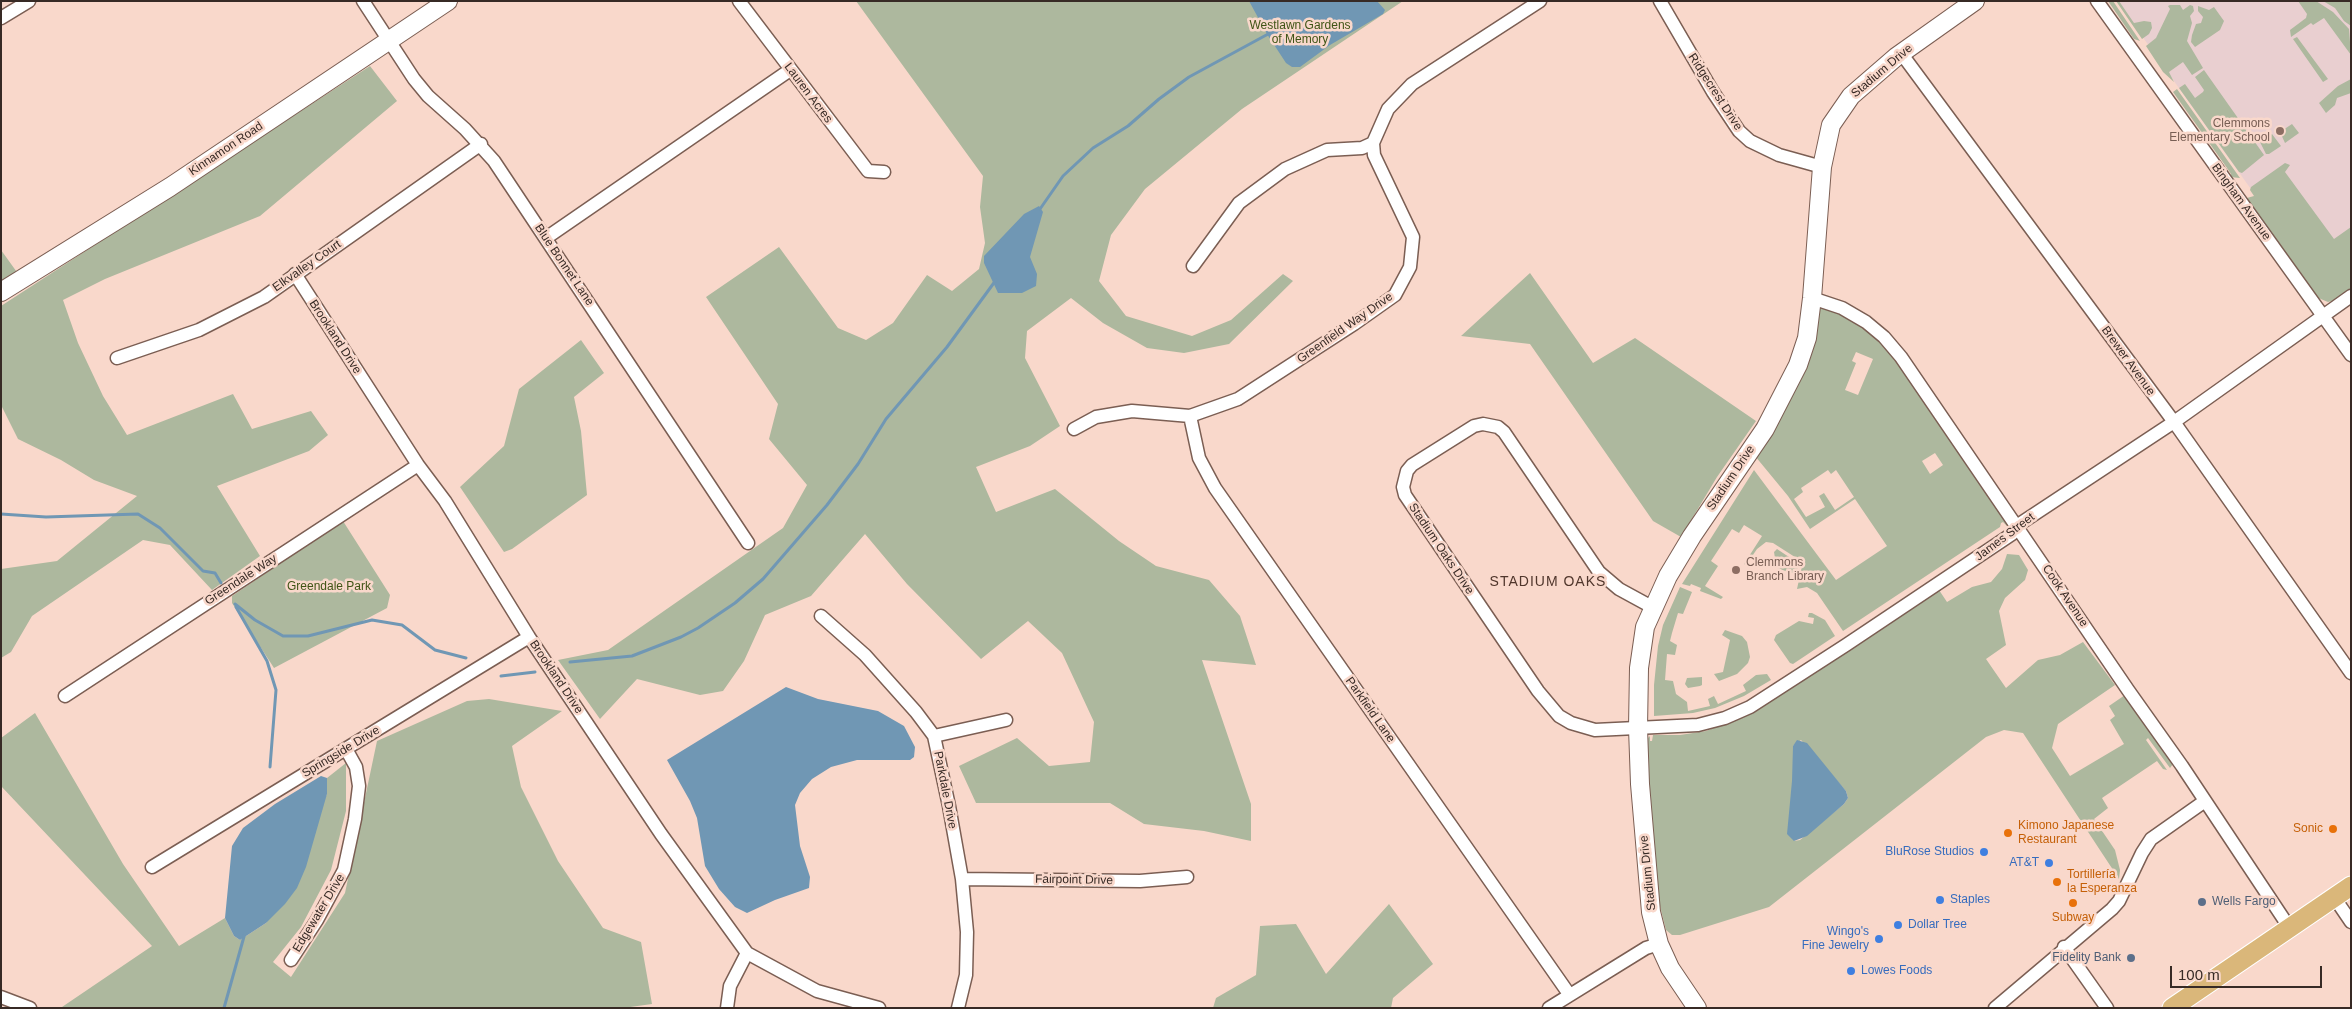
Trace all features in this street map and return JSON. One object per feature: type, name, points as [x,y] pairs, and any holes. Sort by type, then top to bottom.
[{"type":"main road","points":[[2172,1008],[2351,886]]},
{"type":"street","points":[[1,18],[29,1]]},
{"type":"street","name":"Blue Bonnet Lane","points":[[364,1],[388,40],[428,96],[481,144],[546,238],[748,543]]},
{"type":"street","name":"Kinnamon Road","points":[[1,292],[170,187],[448,1]]},
{"type":"street","name":"Lauren Acres","points":[[739,1],[868,171],[884,172]]},
{"type":"street","points":[[1193,266],[1239,203],[1285,169],[1326,150],[1362,148],[1373,142],[1388,109],[1412,84],[1540,1]]},
{"type":"street","name":"Ridgecrest Drive","points":[[1660,1],[1713,92],[1739,131],[1750,141],[1779,156],[1822,167]]},
{"type":"street","name":"Stadium Drive","points":[[1697,1008],[1676,979],[1659,944],[1650,912],[1638,728],[1641,645],[1652,607],[1668,576],[1692,536],[1760,437],[1781,400],[1803,352],[1812,298],[1822,167],[1831,124],[1842,107],[1860,88],[1901,52],[1975,1]]},
{"type":"street","name":"Bingham Avenue","points":[[2097,1],[2351,355]]},
{"type":"street","name":"Brewer Avenue","points":[[1901,52],[2174,422],[2351,673]]},
{"type":"street","points":[[546,238],[790,70]]},
{"type":"street","name":"Greenfield Way Drive","points":[[1074,429],[1096,417],[1132,411],[1190,416],[1238,399],[1354,324],[1395,295],[1410,267],[1413,237],[1374,155],[1373,142]]},
{"type":"street","name":"Elkvalley Court","points":[[118,358],[199,330],[264,297],[481,144]]},
{"type":"street","name":"Brookland Drive","points":[[295,274],[418,465],[445,501],[529,637],[661,834],[747,953],[817,991],[879,1008]]},
{"type":"street","name":"James Street","points":[[1638,728],[1698,725],[1725,718],[1750,707],[2012,534],[2018,525],[2174,422],[2351,296]]},
{"type":"street","name":"Cook Avenue","points":[[1812,298],[1842,308],[1866,322],[1884,337],[1901,357],[2018,525],[2289,927]]},
{"type":"street","name":"Parkfield Lane","points":[[1190,416],[1199,458],[1215,488],[1569,994]]},
{"type":"street","name":"Stadium Oaks Drive","points":[[1638,728],[1596,730],[1582,727],[1559,716],[1549,706],[1405,495],[1403,487],[1407,471],[1474,426],[1483,424],[1498,428],[1504,432],[1599,572],[1620,589],[1652,607]]},
{"type":"street","name":"Greendale Way","points":[[65,696],[418,465]]},
{"type":"street","name":"Parkdale Drive","points":[[821,616],[865,655],[916,712],[934,736],[962,879],[968,951],[966,975],[958,1008]]},
{"type":"street","name":"Springside Drive","points":[[152,867],[529,637]]},
{"type":"street","points":[[934,736],[1006,720]]},
{"type":"street","name":"Edgewater Drive","points":[[291,960],[317,920],[344,870],[355,819],[359,786],[356,767],[346,749]]},
{"type":"street","points":[[1995,1008],[2119,901],[2142,853],[2151,839],[2205,801]]},
{"type":"street","name":"Fairpoint Drive","points":[[962,879],[1140,881],[1187,877]]},
{"type":"street","points":[[2334,897],[2351,922]]},
{"type":"street","points":[[1548,1008],[1646,948],[1659,944]]},
{"type":"street","points":[[2064,947],[2107,1008]]},
{"type":"street","points":[[727,1008],[730,986],[747,953]]},
{"type":"street","points":[[1,997],[30,1008]]},
{"type":"shaded area","name":"Clemmons Elementary School","points":[[2117,1],[2351,1],[2351,235],[2334,248],[2253,192]]},
{"type":"green space","points":[[856,1],[1403,1],[1242,109],[1145,189],[1111,235],[1099,281],[1126,316],[1192,336],[1231,320],[1283,274],[1293,281],[1229,344],[1184,353],[1147,348],[1103,323],[1071,298],[1027,331],[1025,358],[1060,426],[1030,446],[976,467],[996,512],[1055,489],[1119,541],[1156,566],[1209,580],[1240,616],[1256,665],[1202,660],[1251,804],[1251,841],[1204,831],[1144,824],[1110,803],[976,803],[959,766],[1017,738],[1049,766],[1090,762],[1094,722],[1062,653],[1028,621],[981,659],[907,584],[865,534],[811,596],[765,615],[744,661],[723,691],[700,695],[637,679],[600,719],[558,660],[608,650],[783,528],[807,485],[769,439],[778,404],[706,297],[779,247],[838,328],[866,340],[893,323],[927,275],[952,291],[979,269],[985,243],[980,207],[983,176]]},
{"type":"green space","points":[[2108,1],[2113,1],[2140,41],[2134,39]]},
{"type":"green space","points":[[2116,1],[2119,1],[2134,23],[2151,22],[2152,28],[2149,34],[2142,39]]},
{"type":"green space","points":[[2298,1],[2316,1],[2333,12],[2349,29],[2351,55],[2324,18],[2313,25],[2311,23],[2291,37],[2290,30],[2306,18],[2307,14]]},
{"type":"green space","points":[[2323,1],[2351,1],[2351,26],[2344,21],[2335,8]]},
{"type":"green space","points":[[2180,5],[2183,10],[2190,5],[2193,6],[2194,11],[2190,16],[2192,23],[2187,41],[2203,68],[2192,75],[2183,62],[2169,72],[2174,82],[2163,72],[2146,46],[2156,38],[2170,9],[2168,6]]},
{"type":"green space","points":[[2198,6],[2209,10],[2214,7],[2224,21],[2220,30],[2195,47],[2191,42],[2192,35],[2196,24],[2201,23],[2203,17],[2198,11]]},
{"type":"green space","points":[[2297,37],[2328,79],[2323,82],[2293,39]]},
{"type":"green space","points":[[370,66],[397,101],[260,216],[105,279],[63,300],[78,343],[103,396],[127,435],[233,394],[252,429],[311,411],[328,435],[309,451],[217,486],[260,556],[212,590],[170,545],[143,540],[32,616],[11,652],[1,658],[1,569],[57,561],[137,496],[94,480],[61,460],[18,439],[1,405],[1,306]]},
{"type":"green space","points":[[2204,70],[2264,155],[2242,173],[2239,172],[2179,88],[2185,84],[2195,98],[2204,90],[2195,77]]},
{"type":"green space","points":[[2351,79],[2351,93],[2337,98],[2335,105],[2326,113],[2319,103],[2338,86]]},
{"type":"green space","points":[[2177,89],[2240,178],[2230,177],[2231,174],[2227,168],[2173,92]]},
{"type":"green space","points":[[2292,124],[2299,133],[2285,143],[2280,132]]},
{"type":"green space","points":[[2272,134],[2281,146],[2266,154],[2260,142]]},
{"type":"green space","points":[[2285,163],[2290,165],[2285,172],[2334,239],[2351,227],[2351,291],[2336,300],[2328,302],[2316,297],[2249,204],[2247,198],[2254,196],[2250,190],[2251,187]]},
{"type":"green space","points":[[1,250],[19,275],[1,286]]},
{"type":"green space","points":[[1530,273],[1593,363],[1635,338],[1756,421],[1717,477],[1681,537],[1653,521],[1530,344],[1461,336]]},
{"type":"green space","points":[[1820,305],[1825,305],[1866,327],[1889,349],[2008,523],[2007,526],[2003,522],[2001,523],[2000,527],[1843,631],[1817,593],[1807,587],[1797,589],[1802,566],[1798,559],[1773,543],[1766,542],[1757,549],[1746,565],[1744,564],[1762,536],[1744,525],[1739,533],[1732,529],[1711,561],[1718,566],[1705,586],[1723,597],[1721,599],[1700,591],[1701,588],[1691,584],[1690,586],[1682,584],[1754,470],[1836,580],[1887,546],[1855,499],[1810,529],[1788,496],[1755,456],[1813,336]],"holes":[[[1856,352],[1873,359],[1858,395],[1845,390],[1856,363],[1852,361]],[[1935,453],[1943,465],[1930,474],[1922,461]],[[1828,470],[1831,474],[1836,470],[1854,497],[1835,510],[1824,493],[1819,496],[1825,507],[1806,517],[1794,499],[1803,492],[1801,488]]]},
{"type":"green space","points":[[581,340],[604,373],[574,397],[581,431],[587,495],[512,549],[504,552],[460,487],[504,446],[519,389]]},
{"type":"green space","name":"Greendale Park","points":[[343,521],[390,595],[387,608],[274,668],[232,603],[232,596]]},
{"type":"green space","points":[[1777,549],[1795,561],[1798,566],[1797,571],[1791,573],[1769,565],[1769,562],[1775,558],[1774,552]]},
{"type":"green space","points":[[2007,554],[2019,555],[2028,570],[2025,580],[2005,598],[1999,611],[2006,645],[1986,659],[2006,688],[2038,660],[2060,655],[2083,642],[2115,685],[2058,724],[2052,748],[2070,776],[2124,744],[2110,720],[2115,716],[2109,706],[2125,695],[2173,764],[2170,768],[2148,738],[2146,740],[2167,770],[2163,769],[2157,761],[2102,798],[2108,808],[2094,819],[2115,850],[2120,870],[2119,879],[2023,733],[2004,730],[1986,737],[1769,907],[1680,935],[1672,935],[1666,930],[1654,882],[1648,738],[1650,736],[1650,741],[1652,741],[1653,735],[1680,735],[1706,731],[1753,713],[1939,590],[1947,602],[1972,587],[1991,582],[2002,569]],"holes":[[[1801,740],[1846,791],[1848,798],[1844,804],[1800,840],[1794,841],[1793,746]]]},
{"type":"green space","points":[[1680,587],[1692,592],[1683,614],[1678,613],[1670,641],[1677,645],[1675,655],[1667,654],[1665,680],[1673,681],[1676,694],[1687,702],[1688,711],[1710,706],[1708,699],[1714,696],[1718,704],[1746,691],[1743,685],[1756,675],[1767,674],[1771,680],[1744,696],[1715,708],[1693,713],[1654,716],[1654,685],[1658,646],[1663,625]]},
{"type":"green space","points":[[1809,613],[1825,620],[1835,636],[1793,664],[1790,663],[1774,640],[1776,635],[1799,621],[1813,624],[1814,618],[1808,617]]},
{"type":"green space","points":[[1725,630],[1742,636],[1747,642],[1750,657],[1748,663],[1737,674],[1719,681],[1714,674],[1723,672],[1730,640],[1722,635]]},
{"type":"green space","points":[[1702,677],[1702,685],[1700,686],[1688,688],[1685,684],[1687,678]]},
{"type":"green space","points":[[489,699],[562,711],[512,746],[521,787],[558,861],[603,928],[641,942],[652,1004],[623,1008],[62,1007],[152,946],[1,786],[1,738],[35,713],[123,864],[179,946],[225,918],[234,936],[240,940],[266,923],[327,794],[327,778],[346,763],[346,811],[331,870],[301,927],[273,962],[291,977],[345,893],[377,741],[467,701]]},
{"type":"green space","points":[[1389,904],[1433,964],[1393,998],[1391,1008],[1213,1008],[1216,998],[1256,975],[1260,926],[1296,924],[1326,974]]},
{"type":"water","name":"Westlawn Gardens of Memory","points":[[1249,1],[1377,1],[1385,10],[1383,14],[1330,45],[1300,67],[1292,67],[1286,63],[1267,34]]},
{"type":"water","points":[[1039,206],[1043,212],[1030,257],[1037,274],[1036,286],[1022,293],[998,293],[984,263],[984,256],[1024,214]]},
{"type":"water","points":[[786,687],[818,699],[878,711],[904,726],[915,747],[914,757],[910,760],[857,760],[831,767],[812,779],[800,793],[795,805],[800,846],[810,877],[809,888],[775,900],[747,913],[735,907],[719,889],[705,866],[697,818],[690,801],[667,760]]},
{"type":"water","points":[[1797,740],[1807,743],[1846,791],[1848,798],[1844,804],[1807,836],[1794,841],[1787,834],[1793,746]]},
{"type":"water","points":[[321,776],[327,778],[327,794],[306,867],[297,888],[285,904],[266,923],[240,940],[234,936],[225,918],[232,846],[243,828],[275,804]]},
{"type":"waterway","points":[[1040,209],[1063,176],[1093,148],[1128,126],[1159,99],[1189,77],[1270,33]]},
{"type":"waterway","points":[[570,662],[632,656],[681,637],[735,603],[763,579],[827,505],[858,464],[886,419],[947,347],[996,280]]},
{"type":"waterway","points":[[1,514],[46,517],[138,514],[160,528],[203,571],[215,573],[221,583]]},
{"type":"waterway","points":[[235,604],[255,620],[283,636],[308,636],[372,620],[402,625],[435,650],[466,658]]},
{"type":"waterway","points":[[236,607],[267,661],[276,690],[270,767]]},
{"type":"waterway","points":[[501,676],[535,672]]},
{"type":"waterway","points":[[224,1008],[245,933]]},
{"type":"place","name":"Clemmons Elementary School","points":[[2280,131]]},
{"type":"place","name":"Clemmons Branch Library","points":[[1736,570]]},
{"type":"place","name":"Sonic","points":[[2333,829]]},
{"type":"place","name":"Kimono Japanese Restaurant","points":[[2008,833]]},
{"type":"place","name":"BluRose Studios","points":[[1984,852]]},
{"type":"place","name":"AT&T","points":[[2049,863]]},
{"type":"place","name":"Tortillería la Esperanza","points":[[2057,882]]},
{"type":"place","name":"Staples","points":[[1940,900]]},
{"type":"place","name":"Wells Fargo","points":[[2202,902]]},
{"type":"place","name":"Subway","points":[[2073,903]]},
{"type":"place","name":"Dollar Tree","points":[[1898,925]]},
{"type":"place","name":"Wingo's Fine Jewelry","points":[[1879,939]]},
{"type":"place","name":"Fidelity Bank","points":[[2131,958]]},
{"type":"place","name":"Lowes Foods","points":[[1851,971]]},
{"type":"district","name":"STADIUM OAKS","points":[[1548,582]]}]
